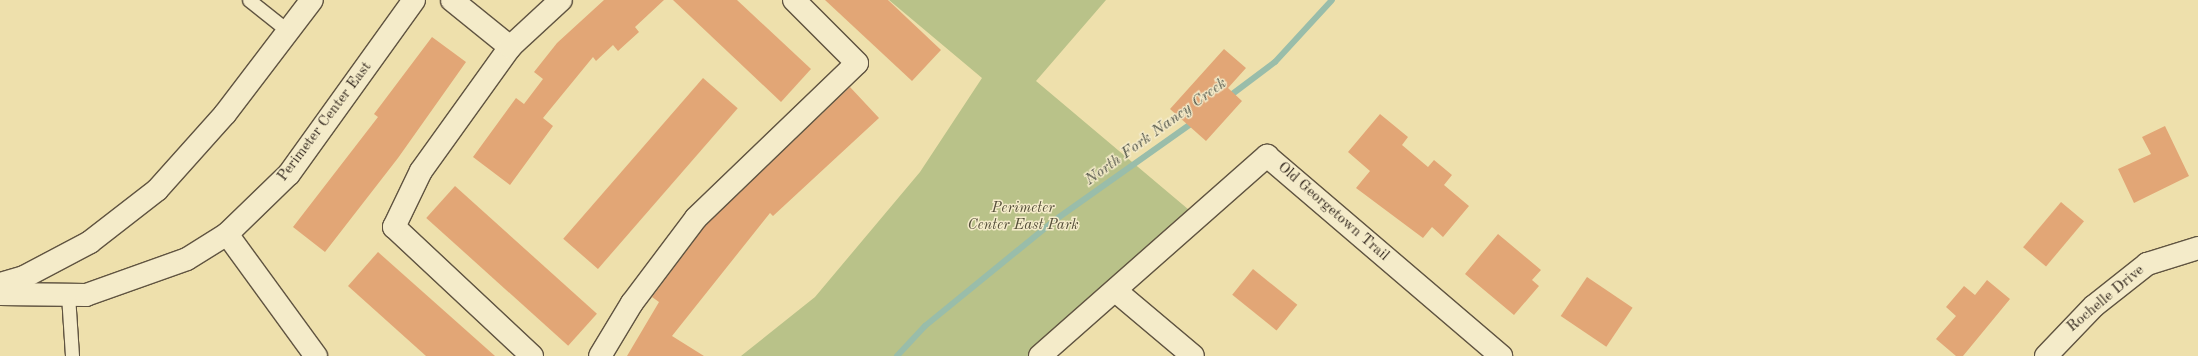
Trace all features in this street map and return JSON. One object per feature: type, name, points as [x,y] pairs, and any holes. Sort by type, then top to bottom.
[{"type":"street","points":[[0,284],[24,277],[90,242],[157,190],[225,114],[312,0]]},
{"type":"street","name":"Perimeter Center East","points":[[0,294],[68,296],[86,295],[139,279],[187,260],[227,234],[289,174],[414,0]]},
{"type":"street","points":[[452,0],[510,47]]},
{"type":"street","points":[[532,356],[394,227],[421,171],[510,47],[560,0]]},
{"type":"street","points":[[600,356],[632,303],[696,218],[857,63],[794,0]]},
{"type":"street","name":"Old Georgetown Trail","points":[[1040,356],[1117,292],[1268,156],[1501,356]]},
{"type":"street","points":[[227,234],[316,356]]},
{"type":"street","name":"Rochelle Drive","points":[[2046,356],[2094,306],[2147,264],[2198,248]]},
{"type":"street","points":[[1117,292],[1193,356]]},
{"type":"lane","points":[[250,0],[288,31]]},
{"type":"lane","points":[[68,296],[72,356]]},
{"type":"green space","name":"Perimeter Center East Park","points":[[889,0],[1106,0],[1036,81],[1195,215],[1039,356],[741,356],[815,297],[920,172],[982,78]]},
{"type":"building","points":[[604,0],[664,0],[635,27],[639,32],[618,51],[613,45],[596,61],[593,57],[543,118],[553,126],[510,185],[473,157],[516,98],[524,104],[543,79],[534,72],[557,43]]},
{"type":"building","points":[[673,0],[737,0],[811,69],[781,102]]},
{"type":"building","points":[[825,0],[888,0],[941,50],[912,81]]},
{"type":"building","points":[[432,37],[466,62],[398,158],[325,252],[293,227],[378,117],[374,114]]},
{"type":"building","points":[[1224,49],[1246,68],[1228,88],[1242,101],[1206,141],[1170,109]]},
{"type":"building","points":[[703,78],[738,108],[598,269],[563,239]]},
{"type":"building","points":[[850,87],[879,118],[773,216],[770,213],[672,336],[704,356],[627,356],[659,302],[652,297],[705,226]]},
{"type":"building","points":[[1380,114],[1408,137],[1402,145],[1428,167],[1434,160],[1452,175],[1444,185],[1469,206],[1443,237],[1432,227],[1423,238],[1356,188],[1370,171],[1348,152]]},
{"type":"building","points":[[2165,126],[2189,176],[2134,203],[2118,169],[2151,154],[2142,137]]},
{"type":"building","points":[[455,186],[597,314],[568,346],[426,218]]},
{"type":"building","points":[[2061,202],[2084,221],[2046,266],[2023,247]]},
{"type":"building","points":[[1498,234],[1541,270],[1532,280],[1539,286],[1514,315],[1465,274]]},
{"type":"building","points":[[378,252],[495,356],[426,356],[348,286]]},
{"type":"building","points":[[1253,269],[1297,305],[1277,331],[1232,295]]},
{"type":"building","points":[[1587,277],[1633,308],[1606,347],[1561,316]]},
{"type":"building","points":[[1987,280],[2010,299],[1963,356],[1956,356],[1936,339],[1956,316],[1946,307],[1964,286],[1975,295]]},
{"type":"waterway","name":"North Fork Nancy Creek","points":[[1227,98],[1275,62],[1332,0]]},
{"type":"waterway","name":"North Fork Nancy Creek","points":[[897,356],[925,326],[1055,220],[1195,121]]}]
